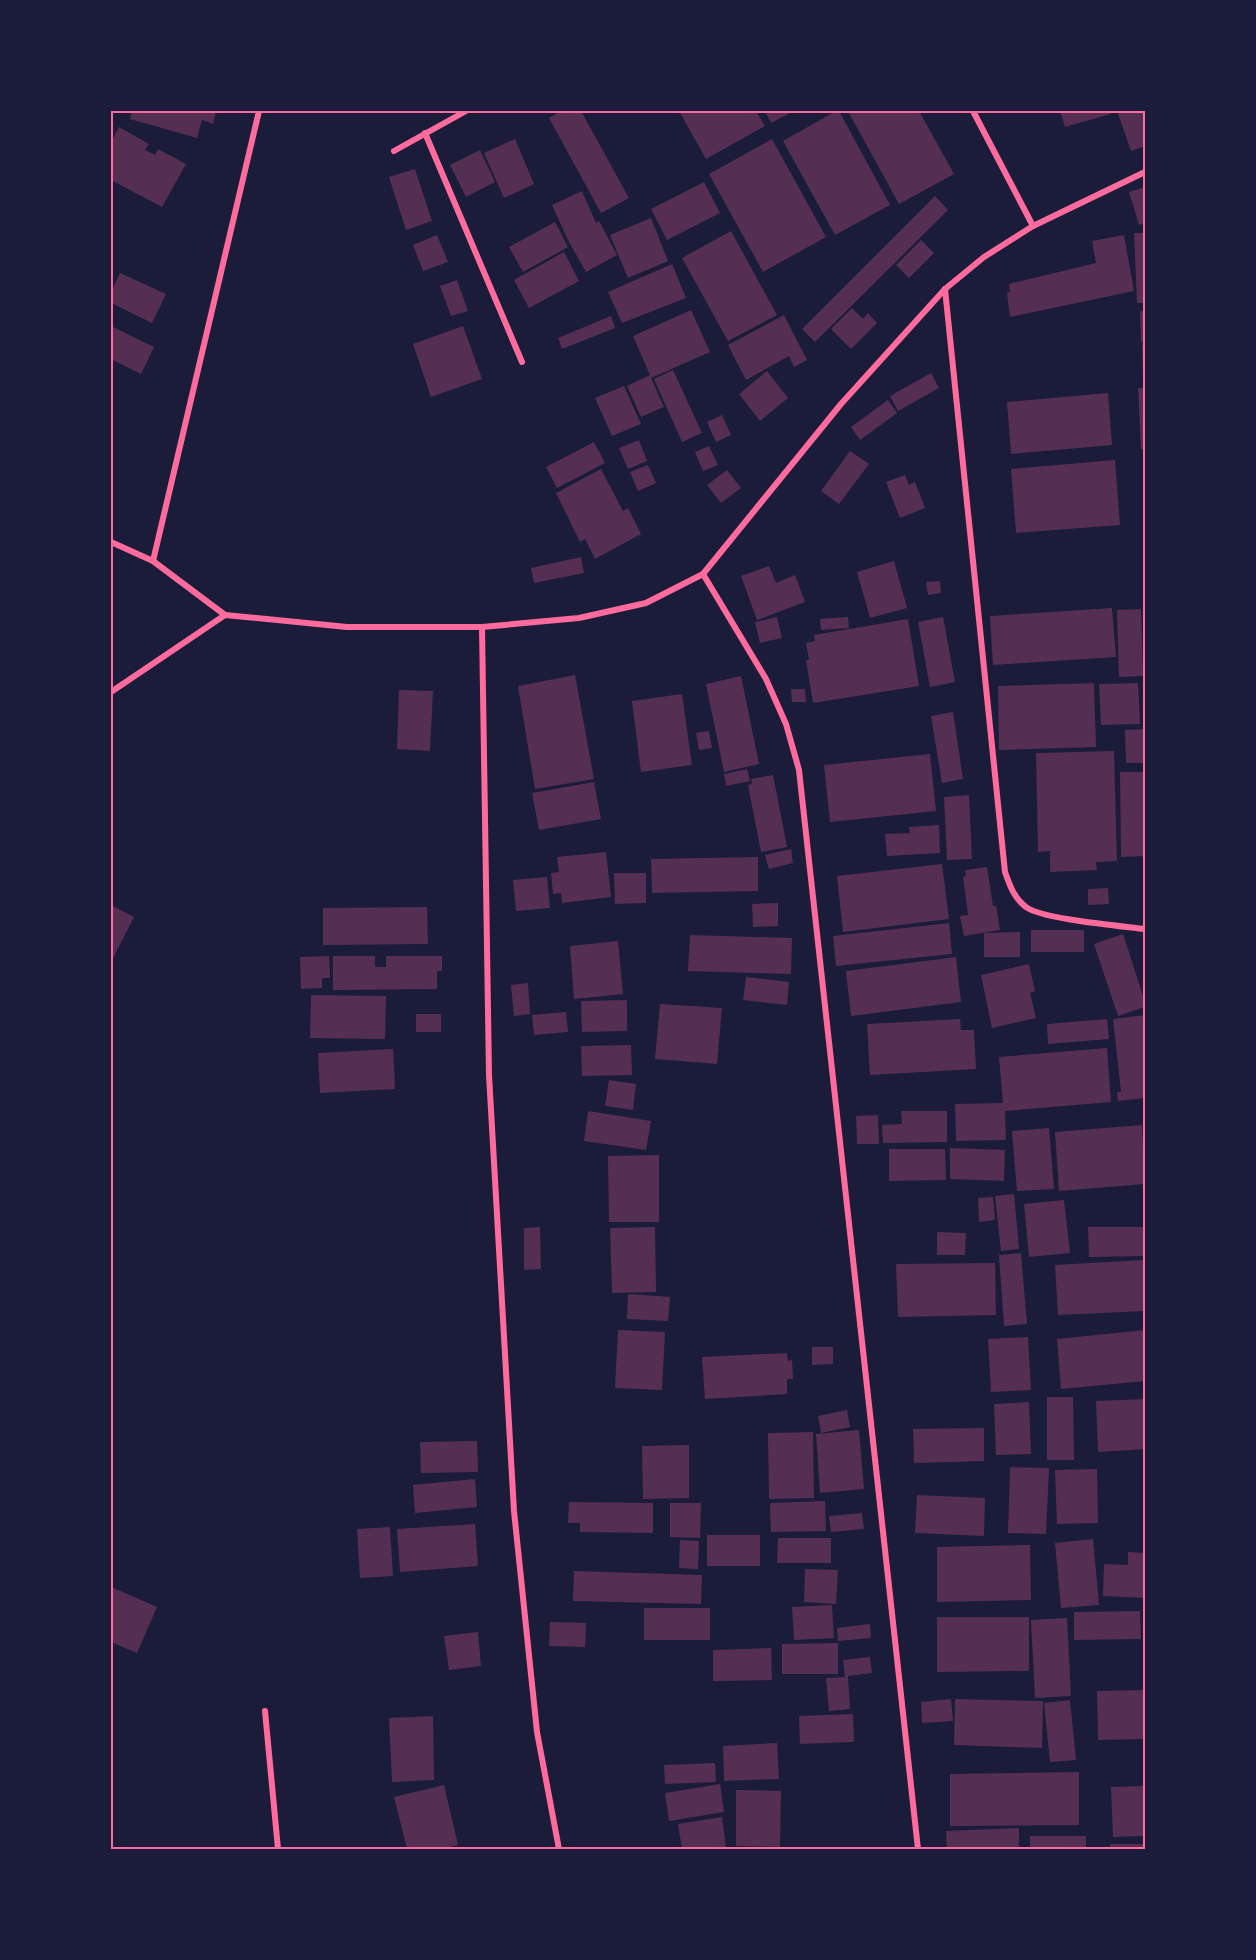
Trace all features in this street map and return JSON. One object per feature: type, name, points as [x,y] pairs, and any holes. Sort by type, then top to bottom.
[{"type":"street","points":[[153,561],[259,111]]},
{"type":"street","points":[[394,151],[466,111]]},
{"type":"street","points":[[973,111],[1033,226]]},
{"type":"street","points":[[426,133],[522,362]]},
{"type":"street","points":[[111,542],[153,561],[225,615],[347,627],[482,627],[579,618],[646,603],[703,574],[841,404],[945,289],[984,257],[1033,226],[1145,172]]},
{"type":"street","points":[[945,289],[1005,872],[1013,894],[1028,909],[1049,915],[1145,929]]},
{"type":"street","points":[[703,574],[766,679],[786,724],[800,770],[918,1849]]},
{"type":"street","points":[[111,692],[225,615]]},
{"type":"street","points":[[482,627],[489,1075],[514,1511],[537,1732],[559,1849]]},
{"type":"street","points":[[265,1711],[278,1849]]},
{"type":"building","points":[[132,111],[216,111],[213,124],[202,120],[197,138],[130,119]]},
{"type":"building","points":[[561,111],[581,111],[629,198],[601,213],[549,118]]},
{"type":"building","points":[[679,111],[756,111],[765,126],[706,159]]},
{"type":"building","points":[[765,111],[794,111],[771,123]]},
{"type":"building","points":[[839,111],[890,205],[835,235],[783,141]]},
{"type":"building","points":[[853,111],[919,111],[954,174],[899,204],[849,113]]},
{"type":"building","points":[[1060,111],[1110,111],[1111,114],[1065,127]]},
{"type":"building","points":[[1117,111],[1145,111],[1145,146],[1131,151]]},
{"type":"building","points":[[119,127],[149,144],[145,150],[155,155],[158,149],[186,164],[162,207],[111,180],[111,142]]},
{"type":"building","points":[[515,139],[534,184],[504,198],[484,153]]},
{"type":"building","points":[[772,139],[826,237],[763,272],[709,174]]},
{"type":"building","points":[[480,150],[495,182],[466,197],[450,165]]},
{"type":"building","points":[[415,169],[432,221],[406,230],[389,177]]},
{"type":"building","points":[[704,182],[720,213],[667,240],[651,209]]},
{"type":"building","points":[[1145,187],[1145,223],[1139,225],[1129,192]]},
{"type":"building","points":[[582,191],[596,223],[599,221],[617,255],[586,272],[552,205]]},
{"type":"building","points":[[935,196],[948,210],[815,342],[802,329]]},
{"type":"building","points":[[651,218],[668,261],[628,278],[610,235]]},
{"type":"building","points":[[555,222],[568,247],[523,272],[509,247]]},
{"type":"building","points":[[731,231],[777,315],[728,341],[682,258]]},
{"type":"building","points":[[1134,233],[1145,233],[1145,303],[1137,303]]},
{"type":"building","points":[[437,235],[448,262],[423,271],[413,245]]},
{"type":"building","points":[[1124,235],[1134,291],[1010,317],[1007,293],[1010,292],[1009,284],[1096,263],[1092,241]]},
{"type":"building","points":[[921,240],[934,253],[909,278],[896,265]]},
{"type":"building","points":[[564,252],[579,281],[529,308],[514,280]]},
{"type":"building","points":[[672,264],[686,298],[622,323],[608,292]]},
{"type":"building","points":[[120,273],[166,294],[152,323],[111,303],[111,292]]},
{"type":"building","points":[[457,280],[468,311],[451,316],[440,286]]},
{"type":"building","points":[[852,308],[863,319],[868,313],[877,323],[851,349],[831,329]]},
{"type":"building","points":[[691,310],[710,352],[651,378],[664,407],[641,417],[627,386],[650,375],[633,336]]},
{"type":"building","points":[[1140,311],[1145,311],[1145,341],[1141,342]]},
{"type":"building","points":[[784,315],[807,360],[794,367],[789,356],[746,380],[728,345]]},
{"type":"building","points":[[611,316],[615,328],[562,349],[558,338]]},
{"type":"building","points":[[111,326],[154,347],[141,374],[111,359]]},
{"type":"building","points":[[463,326],[482,379],[431,397],[413,344]]},
{"type":"building","points":[[1142,345],[1145,345],[1145,377],[1143,377]]},
{"type":"building","points":[[673,370],[702,433],[682,442],[654,379]]},
{"type":"building","points":[[767,371],[788,398],[760,421],[739,394]]},
{"type":"building","points":[[931,373],[939,388],[898,411],[890,396]]},
{"type":"building","points":[[624,386],[641,424],[612,436],[595,398]]},
{"type":"building","points":[[1138,388],[1145,388],[1145,449],[1141,449]]},
{"type":"building","points":[[1108,393],[1112,445],[1011,454],[1007,402]]},
{"type":"building","points":[[888,400],[897,413],[860,440],[851,427]]},
{"type":"building","points":[[722,415],[731,435],[716,442],[707,422]]},
{"type":"building","points":[[639,440],[647,461],[628,469],[619,448]]},
{"type":"building","points":[[594,442],[605,463],[557,488],[546,467]]},
{"type":"building","points":[[709,446],[718,465],[703,471],[695,452]]},
{"type":"building","points":[[850,451],[869,464],[839,504],[821,491]]},
{"type":"building","points":[[1115,460],[1120,525],[1016,533],[1011,469]]},
{"type":"building","points":[[648,465],[656,483],[638,491],[630,472]]},
{"type":"building","points":[[601,469],[623,511],[628,508],[641,534],[595,559],[585,539],[580,542],[556,493]]},
{"type":"building","points":[[727,470],[741,488],[721,503],[707,485]]},
{"type":"building","points":[[905,475],[909,485],[915,482],[925,508],[900,518],[886,482]]},
{"type":"building","points":[[581,557],[584,573],[534,583],[531,568]]},
{"type":"building","points":[[894,561],[907,608],[870,618],[857,572]]},
{"type":"building","points":[[769,566],[776,583],[795,575],[805,602],[757,620],[741,576]]},
{"type":"building","points":[[940,581],[941,593],[928,595],[926,582]]},
{"type":"building","points":[[1112,608],[1116,657],[993,665],[990,616]]},
{"type":"building","points":[[1141,609],[1143,676],[1119,677],[1117,610]]},
{"type":"building","points":[[777,617],[782,638],[760,643],[755,622]]},
{"type":"building","points":[[848,617],[849,628],[821,630],[820,619]]},
{"type":"building","points":[[943,617],[955,682],[930,687],[918,622]]},
{"type":"building","points":[[908,619],[919,686],[813,703],[806,660],[809,660],[806,643],[815,641],[814,635]]},
{"type":"building","points":[[575,675],[594,779],[535,789],[518,686]]},
{"type":"building","points":[[741,676],[759,764],[724,772],[706,684]]},
{"type":"building","points":[[1094,683],[1096,747],[999,750],[998,686]]},
{"type":"building","points":[[1138,683],[1140,724],[1101,725],[1099,684]]},
{"type":"building","points":[[791,689],[805,689],[806,702],[792,702]]},
{"type":"building","points":[[399,690],[433,691],[430,751],[397,749]]},
{"type":"building","points":[[682,694],[692,765],[641,772],[632,701]]},
{"type":"building","points":[[953,712],[963,779],[942,783],[931,716]]},
{"type":"building","points":[[1145,729],[1145,763],[1126,763],[1125,730]]},
{"type":"building","points":[[709,731],[712,748],[699,750],[696,733]]},
{"type":"building","points":[[1114,751],[1117,861],[1096,862],[1097,870],[1050,872],[1050,851],[1038,852],[1036,753]]},
{"type":"building","points":[[930,754],[936,811],[830,822],[824,765]]},
{"type":"building","points":[[747,769],[750,781],[726,786],[724,774]]},
{"type":"building","points":[[1120,772],[1145,772],[1145,856],[1121,857]]},
{"type":"building","points":[[773,775],[787,847],[761,852],[748,785],[752,784],[751,779]]},
{"type":"building","points":[[594,782],[601,819],[539,830],[532,793]]},
{"type":"building","points":[[969,795],[972,859],[947,860],[944,797]]},
{"type":"building","points":[[939,825],[940,853],[887,856],[885,834],[910,833],[909,827]]},
{"type":"building","points":[[791,849],[793,863],[769,869],[765,855]]},
{"type":"building","points":[[606,852],[611,897],[562,903],[561,893],[553,894],[551,873],[559,872],[557,857]]},
{"type":"building","points":[[758,857],[758,891],[652,893],[651,859]]},
{"type":"building","points":[[942,864],[949,919],[843,932],[837,876]]},
{"type":"building","points":[[987,867],[993,906],[996,905],[1000,930],[964,936],[960,916],[968,915],[963,877],[966,876],[965,870]]},
{"type":"building","points":[[614,873],[646,873],[646,903],[615,904]]},
{"type":"building","points":[[547,877],[550,908],[516,911],[513,880]]},
{"type":"building","points":[[1108,888],[1109,904],[1088,905],[1088,889]]},
{"type":"building","points":[[778,903],[778,926],[753,927],[752,904]]},
{"type":"building","points":[[111,905],[134,917],[111,962]]},
{"type":"building","points":[[427,907],[428,944],[323,945],[323,908]]},
{"type":"building","points":[[949,923],[952,954],[836,966],[833,936]]},
{"type":"building","points":[[1031,930],[1084,930],[1084,952],[1031,952]]},
{"type":"building","points":[[1020,932],[1020,957],[984,957],[984,933]]},
{"type":"building","points":[[1123,934],[1145,1007],[1118,1016],[1094,944]]},
{"type":"building","points":[[690,935],[792,938],[791,974],[688,971]]},
{"type":"building","points":[[618,941],[623,994],[574,999],[570,946]]},
{"type":"building","points":[[329,956],[330,978],[322,978],[322,988],[301,989],[300,957]]},
{"type":"building","points":[[333,956],[375,956],[375,967],[386,967],[386,956],[442,956],[442,971],[437,971],[437,989],[333,990]]},
{"type":"building","points":[[956,957],[961,1002],[851,1016],[846,971]]},
{"type":"building","points":[[1029,964],[1035,991],[1030,993],[1036,1018],[992,1028],[981,975]]},
{"type":"building","points":[[746,977],[789,982],[787,1005],[743,1000]]},
{"type":"building","points":[[528,983],[530,1014],[514,1016],[511,985]]},
{"type":"building","points":[[311,995],[386,996],[385,1039],[310,1038]]},
{"type":"building","points":[[627,1000],[627,1031],[582,1032],[581,1001]]},
{"type":"building","points":[[660,1004],[722,1008],[717,1064],[655,1059]]},
{"type":"building","points":[[566,1012],[568,1032],[534,1035],[532,1015]]},
{"type":"building","points":[[416,1014],[441,1014],[441,1032],[416,1032]]},
{"type":"building","points":[[1145,1015],[1145,1098],[1118,1101],[1117,1092],[1121,1092],[1113,1019]]},
{"type":"building","points":[[960,1019],[961,1030],[974,1030],[976,1069],[870,1075],[867,1024]]},
{"type":"building","points":[[1107,1019],[1109,1039],[1048,1044],[1047,1024]]},
{"type":"building","points":[[631,1045],[632,1075],[582,1076],[581,1046]]},
{"type":"building","points":[[1107,1048],[1111,1102],[1005,1111],[1006,1140],[956,1141],[955,1104],[1003,1103],[999,1057]]},
{"type":"building","points":[[393,1049],[395,1089],[320,1093],[318,1053]]},
{"type":"building","points":[[609,1080],[636,1084],[633,1110],[605,1106]]},
{"type":"building","points":[[588,1111],[651,1121],[646,1150],[584,1141]]},
{"type":"building","points":[[901,1111],[947,1111],[947,1142],[883,1143],[882,1125],[902,1124]]},
{"type":"building","points":[[878,1115],[879,1144],[857,1144],[856,1116]]},
{"type":"building","points":[[1142,1125],[1145,1184],[1059,1191],[1055,1132]]},
{"type":"building","points":[[1049,1128],[1054,1189],[1017,1191],[1012,1131]]},
{"type":"building","points":[[950,1148],[1005,1150],[1004,1181],[950,1179]]},
{"type":"building","points":[[889,1149],[945,1149],[946,1180],[889,1181]]},
{"type":"building","points":[[659,1155],[659,1222],[609,1222],[608,1156]]},
{"type":"building","points":[[1014,1194],[1019,1249],[1001,1251],[995,1196]]},
{"type":"building","points":[[993,1197],[995,1220],[979,1222],[978,1198]]},
{"type":"building","points":[[1064,1200],[1070,1253],[1029,1257],[1024,1204]]},
{"type":"building","points":[[540,1227],[541,1269],[524,1270],[524,1228]]},
{"type":"building","points":[[655,1227],[656,1292],[612,1293],[610,1228]]},
{"type":"building","points":[[1088,1227],[1145,1227],[1145,1256],[1089,1257]]},
{"type":"building","points":[[937,1232],[966,1233],[965,1255],[937,1255]]},
{"type":"building","points":[[1021,1253],[1027,1324],[1004,1326],[999,1255]]},
{"type":"building","points":[[1145,1260],[1145,1311],[1058,1315],[1055,1265]]},
{"type":"building","points":[[995,1263],[996,1315],[898,1317],[896,1264]]},
{"type":"building","points":[[628,1294],[670,1297],[668,1321],[627,1319]]},
{"type":"building","points":[[618,1330],[665,1332],[662,1390],[615,1388]]},
{"type":"building","points":[[1145,1330],[1145,1381],[1061,1389],[1057,1339]]},
{"type":"building","points":[[1028,1337],[1031,1390],[991,1392],[988,1339]]},
{"type":"building","points":[[812,1347],[833,1347],[833,1364],[812,1365]]},
{"type":"building","points":[[787,1353],[788,1361],[792,1360],[793,1379],[787,1379],[787,1394],[705,1399],[702,1357]]},
{"type":"building","points":[[1047,1397],[1073,1397],[1074,1460],[1047,1460]]},
{"type":"building","points":[[1145,1399],[1145,1449],[1098,1452],[1096,1401]]},
{"type":"building","points":[[1029,1402],[1031,1454],[996,1455],[994,1404]]},
{"type":"building","points":[[847,1410],[850,1427],[821,1433],[818,1416]]},
{"type":"building","points":[[984,1428],[984,1461],[914,1463],[913,1429]]},
{"type":"building","points":[[859,1430],[864,1489],[820,1493],[816,1434]]},
{"type":"building","points":[[813,1432],[814,1498],[769,1499],[768,1433]]},
{"type":"building","points":[[477,1441],[478,1472],[421,1473],[420,1442]]},
{"type":"building","points":[[689,1445],[689,1498],[643,1499],[642,1446]]},
{"type":"building","points":[[1010,1467],[1049,1468],[1046,1534],[1008,1533]]},
{"type":"building","points":[[1097,1469],[1098,1523],[1057,1524],[1055,1470]]},
{"type":"building","points":[[475,1479],[477,1507],[415,1513],[413,1485]]},
{"type":"building","points":[[917,1495],[985,1498],[984,1536],[915,1533]]},
{"type":"building","points":[[825,1501],[826,1531],[771,1532],[770,1503]]},
{"type":"building","points":[[569,1502],[653,1503],[653,1533],[580,1532],[580,1523],[568,1523]]},
{"type":"building","points":[[670,1503],[701,1503],[700,1538],[670,1537]]},
{"type":"building","points":[[862,1513],[864,1529],[831,1532],[829,1516]]},
{"type":"building","points":[[475,1524],[478,1566],[400,1572],[397,1529]]},
{"type":"building","points":[[390,1527],[393,1576],[360,1578],[357,1529]]},
{"type":"building","points":[[707,1535],[760,1535],[760,1566],[707,1566]]},
{"type":"building","points":[[778,1538],[831,1538],[831,1563],[777,1563]]},
{"type":"building","points":[[1093,1539],[1099,1605],[1061,1608],[1055,1543]]},
{"type":"building","points":[[680,1540],[699,1541],[698,1569],[679,1568]]},
{"type":"building","points":[[1030,1545],[1031,1600],[937,1602],[937,1547]]},
{"type":"building","points":[[1128,1552],[1145,1553],[1145,1598],[1103,1596],[1104,1564],[1128,1565]]},
{"type":"building","points":[[805,1569],[838,1570],[836,1604],[804,1602]]},
{"type":"building","points":[[574,1571],[702,1575],[701,1604],[573,1601]]},
{"type":"building","points":[[111,1587],[157,1607],[137,1653],[111,1642]]},
{"type":"building","points":[[832,1605],[834,1638],[794,1640],[792,1607]]},
{"type":"building","points":[[644,1608],[710,1608],[710,1640],[644,1640]]},
{"type":"building","points":[[1140,1611],[1141,1639],[1074,1640],[1074,1612]]},
{"type":"building","points":[[937,1617],[1029,1617],[1029,1671],[937,1672]]},
{"type":"building","points":[[1067,1618],[1071,1696],[1035,1698],[1031,1620]]},
{"type":"building","points":[[550,1622],[586,1623],[585,1647],[549,1646]]},
{"type":"building","points":[[870,1624],[871,1638],[838,1641],[837,1628]]},
{"type":"building","points":[[478,1632],[481,1666],[449,1670],[444,1636]]},
{"type":"building","points":[[838,1643],[838,1674],[782,1674],[782,1644]]},
{"type":"building","points":[[771,1648],[772,1680],[713,1681],[713,1650]]},
{"type":"building","points":[[870,1657],[872,1673],[848,1676],[850,1709],[829,1711],[826,1678],[845,1677],[843,1660]]},
{"type":"building","points":[[1145,1690],[1145,1739],[1098,1740],[1097,1691]]},
{"type":"building","points":[[951,1699],[953,1721],[922,1723],[921,1702]]},
{"type":"building","points":[[955,1699],[1043,1701],[1042,1748],[954,1745]]},
{"type":"building","points":[[1070,1700],[1076,1760],[1050,1762],[1044,1703]]},
{"type":"building","points":[[853,1714],[854,1742],[800,1744],[799,1716]]},
{"type":"building","points":[[433,1716],[434,1780],[392,1782],[389,1718]]},
{"type":"building","points":[[777,1743],[779,1779],[724,1781],[723,1746]]},
{"type":"building","points":[[715,1763],[716,1782],[665,1784],[664,1765]]},
{"type":"building","points":[[1079,1772],[1079,1825],[950,1826],[950,1774]]},
{"type":"building","points":[[720,1784],[724,1812],[669,1821],[665,1793]]},
{"type":"building","points":[[444,1785],[458,1845],[443,1849],[407,1849],[394,1797]]},
{"type":"building","points":[[1145,1786],[1145,1836],[1113,1837],[1111,1787]]},
{"type":"building","points":[[736,1790],[781,1791],[780,1847],[736,1846]]},
{"type":"building","points":[[722,1817],[726,1847],[682,1849],[678,1824]]},
{"type":"building","points":[[1019,1828],[1019,1849],[947,1849],[946,1831]]},
{"type":"building","points":[[1030,1836],[1086,1836],[1086,1849],[1030,1849]]},
{"type":"building","points":[[1110,1844],[1145,1844],[1145,1849],[1110,1849]]}]
